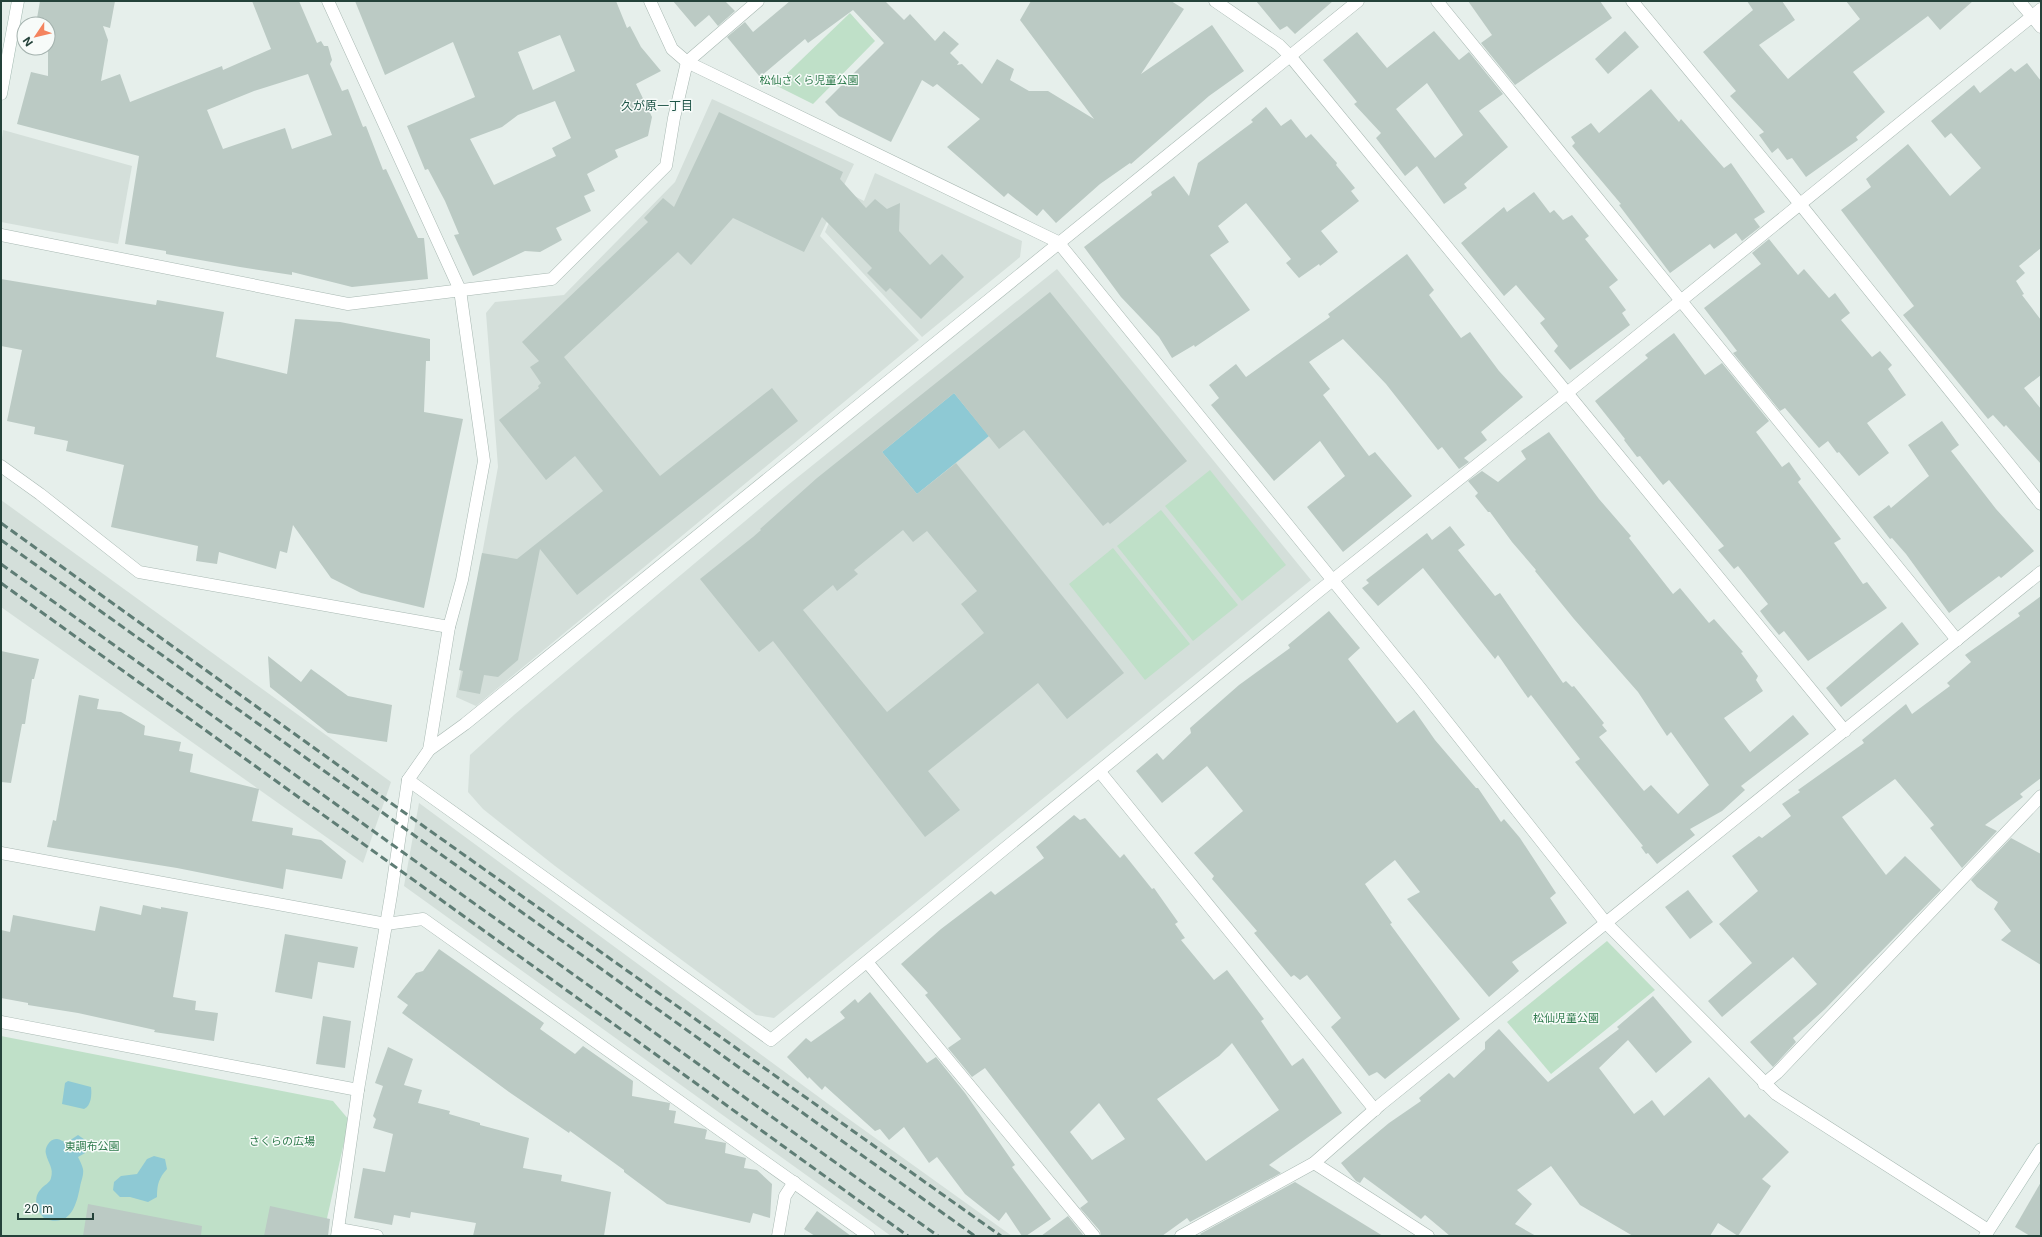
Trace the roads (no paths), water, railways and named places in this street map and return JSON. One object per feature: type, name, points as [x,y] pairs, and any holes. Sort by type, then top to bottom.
[{"type":"street","points":[[1,94],[18,1]]},
{"type":"street","points":[[328,1],[460,290],[484,461],[462,580],[449,627],[429,750]]},
{"type":"street","points":[[650,1],[672,49],[687,62],[1058,242],[1332,580],[1606,923],[1764,1084],[1776,1094],[1990,1234],[2041,1149]]},
{"type":"street","points":[[1,235],[348,304],[552,279],[666,166],[674,118],[687,62],[758,1]]},
{"type":"street","points":[[1215,1],[1279,45],[1290,56],[1845,731]]},
{"type":"street","points":[[377,1236],[338,1232],[358,1090],[386,924],[408,780],[429,750],[465,724],[824,434],[1058,242],[1174,151],[1358,1]]},
{"type":"street","points":[[1437,1],[1957,640]]},
{"type":"street","points":[[1632,1],[1800,204],[2041,504]]},
{"type":"street","points":[[2019,1],[2036,12],[2041,28]]},
{"type":"street","points":[[408,780],[771,1040],[868,962],[982,866],[1100,772],[1332,580],[1567,393],[2036,12]]},
{"type":"street","points":[[1,466],[40,494],[139,572],[449,627]]},
{"type":"street","points":[[1181,1236],[1314,1163],[1375,1110],[2041,572]]},
{"type":"street","points":[[1100,772],[1375,1110]]},
{"type":"street","points":[[1764,1084],[1777,1073],[2041,796]]},
{"type":"street","points":[[1,853],[386,924],[423,919],[869,1236]]},
{"type":"street","points":[[868,962],[1094,1236]]},
{"type":"street","points":[[1,1022],[358,1090]]},
{"type":"street","points":[[1314,1163],[1428,1236]]},
{"type":"street","points":[[778,1236],[785,1196],[794,1182]]},
{"type":"water","points":[[954,393],[989,436],[917,494],[882,452]]},
{"type":"water","points":[[68,1081],[91,1087],[90,1100],[86,1108],[84,1109],[62,1104],[65,1083]]},
{"type":"water","points":[[78,1135],[88,1142],[85,1153],[78,1157],[83,1171],[74,1208],[66,1218],[54,1221],[45,1219],[38,1208],[36,1200],[38,1193],[49,1181],[52,1174],[46,1154],[47,1146],[54,1139],[59,1139],[66,1143]]},
{"type":"water","points":[[154,1156],[165,1159],[167,1169],[159,1182],[157,1197],[148,1202],[130,1197],[120,1197],[113,1190],[114,1182],[121,1176],[137,1174],[147,1159]]},
{"type":"railway","points":[[1,523],[374,791],[1001,1236]]},
{"type":"railway","points":[[1,540],[975,1236]]},
{"type":"railway","points":[[1,564],[938,1236]]},
{"type":"railway","points":[[1,583],[908,1236]]},
{"type":"district","name":"久が原一丁目","points":[[657,105]]},
{"type":"park label","name":"松仙さくら児童公園","points":[[809,80]]},
{"type":"park label","name":"松仙児童公園","points":[[1566,1018]]},
{"type":"park label","name":"さくらの広場","points":[[282,1141]]},
{"type":"park label","name":"東調布公園","points":[[92,1146]]}]
